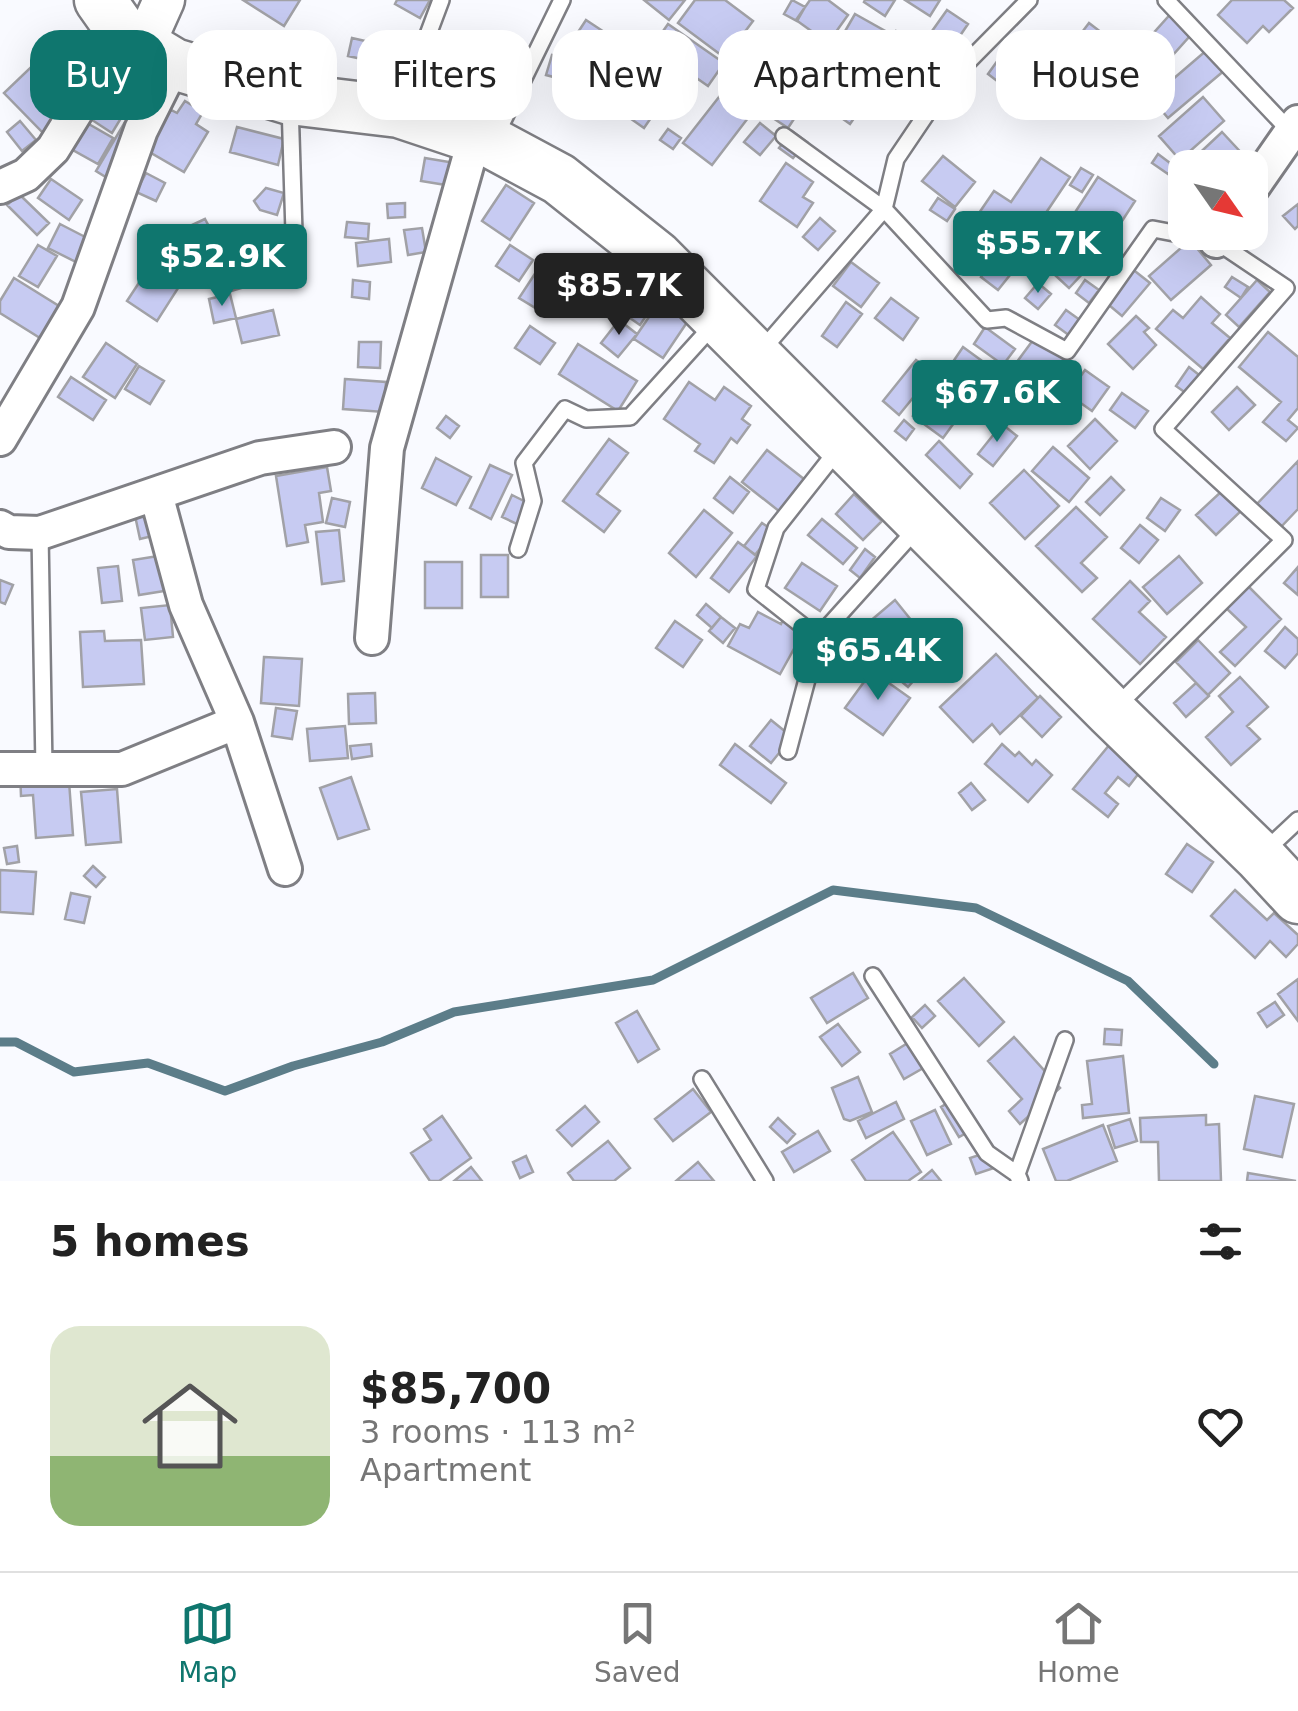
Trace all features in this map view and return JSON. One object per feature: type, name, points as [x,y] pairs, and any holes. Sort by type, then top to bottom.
[{"type":"main road","points":[[423,120],[484,140],[559,179],[656,256],[1298,898]]},
{"type":"street","points":[[140,30],[164,0]]},
{"type":"street","points":[[0,187],[26,175],[73,120]]},
{"type":"street","points":[[0,439],[78,307],[141,130],[140,120]]},
{"type":"street","points":[[1268,164],[1294,126]]},
{"type":"street","points":[[372,638],[387,448],[484,140]]},
{"type":"street","points":[[0,527],[9,532],[40,533],[260,458],[334,447]]},
{"type":"street","points":[[156,494],[186,605],[236,722],[285,869]]},
{"type":"street","points":[[0,769],[122,768],[236,722]]},
{"type":"lane","points":[[430,30],[441,0]]},
{"type":"lane","points":[[484,140],[562,0]]},
{"type":"lane","points":[[756,356],[884,209],[896,158],[948,82],[1029,0]]},
{"type":"lane","points":[[1166,0],[1294,126]]},
{"type":"lane","points":[[291,120],[294,233]]},
{"type":"lane","points":[[784,136],[884,209],[988,320],[1006,318],[1068,351],[1152,228],[1168,230]]},
{"type":"lane","points":[[1111,712],[1284,540],[1163,429],[1286,288],[1236,250]]},
{"type":"lane","points":[[518,549],[533,501],[524,463],[564,409],[586,419],[630,417],[718,319]]},
{"type":"lane","points":[[818,638],[756,589],[776,528],[842,444]]},
{"type":"lane","points":[[788,751],[818,638],[921,523]]},
{"type":"lane","points":[[40,533],[44,768]]},
{"type":"lane","points":[[1260,856],[1298,820]]},
{"type":"lane","points":[[873,976],[987,1153],[1019,1178],[1066,1040]]},
{"type":"lane","points":[[702,1080],[765,1181]]},
{"type":"building","points":[[243,0],[300,0],[284,26]]},
{"type":"building","points":[[397,0],[430,0],[420,18],[395,4]]},
{"type":"building","points":[[644,0],[685,0],[669,20]]},
{"type":"building","points":[[695,0],[725,0],[753,21],[746,30],[718,30],[718,53],[698,38],[698,30],[687,30],[678,23]]},
{"type":"building","points":[[792,0],[805,7],[797,21],[784,14]]},
{"type":"building","points":[[810,0],[828,0],[848,15],[837,30],[810,30],[796,20]]},
{"type":"building","points":[[865,0],[895,0],[885,16]]},
{"type":"building","points":[[905,0],[940,0],[930,16]]},
{"type":"building","points":[[1232,0],[1284,0],[1293,8],[1269,32],[1263,26],[1247,43],[1218,15]]},
{"type":"building","points":[[1175,9],[1197,28],[1175,53],[1175,30],[1156,30]]},
{"type":"building","points":[[947,10],[968,24],[964,30],[933,30]]},
{"type":"building","points":[[855,14],[883,30],[846,30]]},
{"type":"building","points":[[586,20],[601,30],[579,30]]},
{"type":"building","points":[[352,38],[357,39],[357,58],[348,56]]},
{"type":"building","points":[[1215,43],[1232,64],[1175,112],[1175,77]]},
{"type":"building","points":[[698,45],[718,59],[718,72],[708,86],[698,79]]},
{"type":"building","points":[[552,55],[552,77],[546,75]]},
{"type":"building","points":[[996,63],[996,80],[988,74]]},
{"type":"building","points":[[30,68],[30,120],[4,93]]},
{"type":"building","points":[[1203,97],[1224,121],[1191,150],[1171,150],[1159,136]]},
{"type":"building","points":[[718,98],[718,120],[746,120],[712,165],[683,143]]},
{"type":"building","points":[[187,102],[187,120],[198,120],[196,124],[208,132],[184,172],[146,150],[171,110],[177,113]]},
{"type":"building","points":[[30,120],[65,120],[47,137]]},
{"type":"building","points":[[92,120],[120,120],[112,133]]},
{"type":"building","points":[[633,120],[649,120],[644,128]]},
{"type":"building","points":[[776,120],[793,120],[788,128]]},
{"type":"building","points":[[20,121],[36,140],[22,151],[7,132]]},
{"type":"building","points":[[125,122],[147,135],[117,184],[96,171]]},
{"type":"building","points":[[87,123],[113,138],[98,164],[71,149]]},
{"type":"building","points":[[760,123],[776,136],[760,155],[744,142]]},
{"type":"building","points":[[237,127],[284,139],[278,165],[230,152]]},
{"type":"building","points":[[668,129],[681,138],[673,149],[660,140]]},
{"type":"building","points":[[792,131],[807,142],[793,158],[779,148]]},
{"type":"building","points":[[1222,132],[1239,150],[1203,150]]},
{"type":"building","points":[[1158,154],[1168,162],[1168,174],[1152,163]]},
{"type":"building","points":[[943,156],[975,182],[955,207],[922,181]]},
{"type":"building","points":[[425,158],[455,163],[452,186],[421,181]]},
{"type":"building","points":[[1041,158],[1070,177],[1021,250],[975,219],[994,191],[1011,202]]},
{"type":"building","points":[[786,163],[813,182],[803,197],[813,203],[797,227],[760,201]]},
{"type":"building","points":[[1081,168],[1093,175],[1082,192],[1070,185]]},
{"type":"building","points":[[146,173],[165,183],[156,201],[136,192]]},
{"type":"building","points":[[1098,177],[1135,201],[1111,238],[1074,214]]},
{"type":"building","points":[[51,179],[82,200],[69,220],[38,198]]},
{"type":"building","points":[[506,185],[534,203],[510,240],[482,221]]},
{"type":"building","points":[[266,188],[284,193],[277,215],[260,210],[254,201]]},
{"type":"building","points":[[19,194],[49,223],[37,235],[7,205]]},
{"type":"building","points":[[938,198],[955,209],[947,221],[930,210]]},
{"type":"building","points":[[405,203],[405,217],[388,218],[387,204]]},
{"type":"building","points":[[1298,204],[1298,226],[1295,229],[1283,216]]},
{"type":"building","points":[[820,218],[835,231],[818,250],[803,237]]},
{"type":"building","points":[[205,219],[213,234],[190,246],[181,230]]},
{"type":"building","points":[[347,222],[369,224],[368,239],[345,237]]},
{"type":"building","points":[[60,224],[91,240],[80,264],[48,248]]},
{"type":"building","points":[[422,228],[426,252],[408,255],[404,230]]},
{"type":"building","points":[[185,236],[198,254],[184,263],[171,245]]},
{"type":"building","points":[[389,239],[391,262],[358,266],[356,243]]},
{"type":"building","points":[[247,242],[258,283],[228,292],[217,250]]},
{"type":"building","points":[[38,245],[57,256],[38,287],[19,276]]},
{"type":"building","points":[[263,245],[275,257],[263,270],[251,259]]},
{"type":"building","points":[[510,245],[533,260],[519,281],[496,266]]},
{"type":"building","points":[[1005,247],[1022,260],[998,290],[981,277]]},
{"type":"building","points":[[1060,248],[1085,271],[1069,288],[1044,265]]},
{"type":"building","points":[[1179,250],[1198,250],[1211,265],[1171,300],[1149,276]]},
{"type":"building","points":[[630,260],[667,284],[640,325],[604,300]]},
{"type":"building","points":[[851,262],[879,283],[861,307],[833,286]]},
{"type":"building","points":[[152,263],[182,282],[157,321],[127,301]]},
{"type":"building","points":[[540,266],[562,279],[542,312],[519,298]]},
{"type":"building","points":[[1131,268],[1150,283],[1122,316],[1103,300]]},
{"type":"building","points":[[1232,277],[1248,287],[1241,298],[1225,287]]},
{"type":"building","points":[[14,278],[67,311],[48,343],[0,313],[0,301]]},
{"type":"building","points":[[353,280],[370,282],[369,299],[352,297]]},
{"type":"building","points":[[1085,280],[1099,290],[1089,303],[1076,293]]},
{"type":"building","points":[[1257,280],[1270,292],[1239,327],[1226,315]]},
{"type":"building","points":[[1038,283],[1051,294],[1038,309],[1025,298]]},
{"type":"building","points":[[670,286],[698,306],[663,358],[634,339]]},
{"type":"building","points":[[230,294],[236,318],[214,323],[209,299]]},
{"type":"building","points":[[1201,297],[1220,314],[1212,323],[1230,338],[1203,369],[1156,329],[1173,310],[1183,318]]},
{"type":"building","points":[[891,298],[918,318],[903,340],[875,318]]},
{"type":"building","points":[[846,302],[862,314],[837,347],[822,336]]},
{"type":"building","points":[[273,310],[279,335],[242,343],[236,319]]},
{"type":"building","points":[[1066,310],[1080,320],[1070,336],[1055,325]]},
{"type":"building","points":[[1136,316],[1149,328],[1144,332],[1156,345],[1133,369],[1108,344]]},
{"type":"building","points":[[619,320],[637,334],[618,357],[601,343]]},
{"type":"building","points":[[530,326],[555,343],[540,364],[515,348]]},
{"type":"building","points":[[985,327],[1015,349],[1003,365],[974,344]]},
{"type":"building","points":[[1039,332],[1068,353],[1040,391],[1011,370]]},
{"type":"building","points":[[1268,332],[1298,357],[1298,408],[1288,420],[1298,428],[1286,441],[1263,422],[1281,402],[1239,367]]},
{"type":"building","points":[[359,342],[381,342],[380,368],[358,367]]},
{"type":"building","points":[[106,343],[137,364],[115,398],[83,377]]},
{"type":"building","points":[[578,344],[637,381],[618,411],[559,374]]},
{"type":"building","points":[[963,347],[989,366],[976,383],[980,387],[973,397],[944,375]]},
{"type":"building","points":[[916,360],[933,373],[899,415],[883,401]]},
{"type":"building","points":[[139,366],[164,381],[150,404],[125,389]]},
{"type":"building","points":[[996,367],[1032,395],[1010,423],[975,396]]},
{"type":"building","points":[[1189,367],[1203,378],[1190,396],[1176,386]]},
{"type":"building","points":[[1085,370],[1109,387],[1092,411],[1068,394]]},
{"type":"building","points":[[944,375],[973,397],[943,438],[913,416]]},
{"type":"building","points":[[71,377],[106,400],[93,420],[58,397]]},
{"type":"building","points":[[345,379],[386,382],[384,412],[343,409]]},
{"type":"building","points":[[689,382],[715,400],[724,387],[751,406],[742,419],[750,425],[737,443],[731,438],[714,463],[695,451],[700,444],[664,419]]},
{"type":"building","points":[[1237,387],[1255,405],[1229,430],[1212,412]]},
{"type":"building","points":[[1122,393],[1148,411],[1135,428],[1110,410]]},
{"type":"building","points":[[446,416],[459,426],[450,438],[437,428]]},
{"type":"building","points":[[1095,419],[1117,441],[1090,469],[1068,446]]},
{"type":"building","points":[[904,420],[914,429],[906,440],[895,431]]},
{"type":"building","points":[[1002,424],[1017,436],[993,466],[978,454]]},
{"type":"building","points":[[609,439],[628,453],[597,494],[620,511],[604,532],[563,501]]},
{"type":"building","points":[[939,441],[972,474],[960,488],[926,455]]},
{"type":"building","points":[[1053,447],[1089,478],[1069,502],[1032,471]]},
{"type":"building","points":[[767,450],[809,483],[784,515],[742,482]]},
{"type":"building","points":[[436,458],[471,477],[456,505],[422,488]]},
{"type":"building","points":[[1298,461],[1298,509],[1279,529],[1255,506]]},
{"type":"building","points":[[490,465],[512,475],[491,519],[470,508]]},
{"type":"building","points":[[327,467],[331,491],[319,493],[323,522],[305,525],[308,542],[287,546],[276,476]]},
{"type":"building","points":[[1024,470],[1059,506],[1025,539],[990,503]]},
{"type":"building","points":[[730,477],[749,492],[733,513],[714,498]]},
{"type":"building","points":[[1111,477],[1124,490],[1100,515],[1086,502]]},
{"type":"building","points":[[1223,490],[1242,510],[1216,535],[1196,515]]},
{"type":"building","points":[[854,494],[882,521],[863,540],[836,514]]},
{"type":"building","points":[[512,495],[538,508],[528,529],[502,517]]},
{"type":"building","points":[[332,498],[350,502],[345,527],[326,523]]},
{"type":"building","points":[[1161,498],[1180,510],[1165,531],[1147,518]]},
{"type":"building","points":[[159,506],[165,533],[140,539],[134,511]]},
{"type":"building","points":[[1076,507],[1107,537],[1081,563],[1097,578],[1082,592],[1036,546]]},
{"type":"building","points":[[704,510],[732,533],[696,577],[669,553]]},
{"type":"building","points":[[822,519],[857,548],[843,564],[808,535]]},
{"type":"building","points":[[762,523],[774,531],[755,555],[744,546]]},
{"type":"building","points":[[1140,525],[1158,540],[1139,563],[1121,548]]},
{"type":"building","points":[[339,530],[344,581],[322,584],[316,532]]},
{"type":"building","points":[[738,542],[757,556],[729,592],[711,578]]},
{"type":"building","points":[[865,549],[875,557],[860,578],[850,570]]},
{"type":"building","points":[[177,553],[183,588],[139,595],[133,560]]},
{"type":"building","points":[[481,555],[508,555],[508,597],[481,597]]},
{"type":"building","points":[[1179,556],[1202,583],[1167,614],[1143,587]]},
{"type":"building","points":[[425,562],[462,562],[462,608],[425,608]]},
{"type":"building","points":[[802,563],[837,586],[820,611],[785,588]]},
{"type":"building","points":[[118,566],[122,601],[102,603],[98,568]]},
{"type":"building","points":[[1298,567],[1298,595],[1284,583]]},
{"type":"building","points":[[0,580],[13,585],[5,604],[0,602]]},
{"type":"building","points":[[1130,581],[1150,601],[1139,612],[1166,637],[1140,664],[1093,619]]},
{"type":"building","points":[[1248,586],[1281,619],[1235,666],[1220,652],[1246,627],[1226,608]]},
{"type":"building","points":[[895,600],[928,641],[898,666],[876,640],[867,648],[855,634]]},
{"type":"building","points":[[706,604],[721,617],[712,628],[697,615]]},
{"type":"building","points":[[170,605],[173,637],[145,640],[141,608]]},
{"type":"building","points":[[758,612],[781,624],[785,616],[806,627],[780,674],[728,646],[740,624],[749,628]]},
{"type":"building","points":[[721,617],[735,628],[723,643],[709,631]]},
{"type":"building","points":[[675,621],[702,640],[683,667],[656,648]]},
{"type":"building","points":[[1285,627],[1298,639],[1298,653],[1285,668],[1265,651]]},
{"type":"building","points":[[104,631],[105,641],[141,640],[144,684],[83,687],[80,632]]},
{"type":"building","points":[[1198,640],[1230,673],[1208,695],[1176,662]]},
{"type":"building","points":[[996,654],[1038,698],[1000,734],[992,724],[973,742],[940,707]]},
{"type":"building","points":[[264,657],[302,659],[299,706],[261,703]]},
{"type":"building","points":[[909,660],[922,671],[908,687],[895,676]]},
{"type":"building","points":[[872,671],[910,698],[883,735],[845,708]]},
{"type":"building","points":[[1240,677],[1268,707],[1247,726],[1260,739],[1231,765],[1206,737],[1233,712],[1219,696]]},
{"type":"building","points":[[1196,683],[1209,696],[1186,717],[1174,703]]},
{"type":"building","points":[[375,693],[376,723],[349,724],[348,694]]},
{"type":"building","points":[[1040,696],[1061,717],[1042,737],[1021,716]]},
{"type":"building","points":[[276,708],[297,711],[292,739],[272,736]]},
{"type":"building","points":[[771,720],[792,737],[771,763],[750,746]]},
{"type":"building","points":[[345,726],[348,758],[310,761],[307,729]]},
{"type":"building","points":[[1115,738],[1146,764],[1129,786],[1118,777],[1105,793],[1118,804],[1108,817],[1073,789]]},
{"type":"building","points":[[371,744],[372,756],[352,759],[350,746]]},
{"type":"building","points":[[735,744],[786,783],[771,803],[720,765]]},
{"type":"building","points":[[1002,744],[1015,756],[1019,752],[1032,765],[1036,760],[1052,775],[1028,802],[985,764]]},
{"type":"building","points":[[68,768],[73,835],[36,838],[33,795],[21,796],[20,771]]},
{"type":"building","points":[[351,777],[369,829],[338,839],[320,788]]},
{"type":"building","points":[[971,783],[985,800],[972,810],[959,793]]},
{"type":"building","points":[[117,789],[121,842],[86,845],[81,792]]},
{"type":"building","points":[[1187,844],[1213,862],[1192,892],[1166,874]]},
{"type":"building","points":[[17,846],[19,862],[7,864],[4,848]]},
{"type":"building","points":[[93,866],[105,877],[96,887],[84,876]]},
{"type":"building","points":[[0,870],[36,872],[33,914],[0,912]]},
{"type":"building","points":[[1235,890],[1267,920],[1274,913],[1298,935],[1298,944],[1286,957],[1270,941],[1255,958],[1211,916]]},
{"type":"building","points":[[71,893],[90,897],[84,923],[65,919]]},
{"type":"building","points":[[853,973],[868,998],[827,1023],[811,998]]},
{"type":"building","points":[[964,978],[1004,1022],[979,1046],[938,1001]]},
{"type":"building","points":[[1298,979],[1298,1021],[1278,994]]},
{"type":"building","points":[[1275,1002],[1284,1015],[1267,1027],[1258,1013]]},
{"type":"building","points":[[925,1005],[935,1016],[922,1028],[912,1017]]},
{"type":"building","points":[[637,1011],[659,1049],[638,1062],[616,1023]]},
{"type":"building","points":[[838,1024],[860,1052],[842,1066],[820,1037]]},
{"type":"building","points":[[1105,1029],[1122,1030],[1121,1045],[1104,1044]]},
{"type":"building","points":[[1014,1037],[1060,1088],[1020,1124],[1009,1111],[1022,1099],[988,1061]]},
{"type":"building","points":[[911,1041],[925,1067],[904,1079],[890,1054]]},
{"type":"building","points":[[1123,1056],[1129,1113],[1083,1118],[1082,1105],[1092,1104],[1087,1061]]},
{"type":"building","points":[[858,1077],[872,1112],[850,1121],[844,1119],[832,1088]]},
{"type":"building","points":[[693,1089],[711,1112],[673,1141],[655,1119]]},
{"type":"building","points":[[959,1096],[977,1127],[959,1137],[941,1107]]},
{"type":"building","points":[[1255,1096],[1294,1104],[1282,1157],[1244,1149]]},
{"type":"building","points":[[896,1102],[904,1119],[866,1138],[858,1121]]},
{"type":"building","points":[[585,1106],[599,1122],[572,1146],[557,1130]]},
{"type":"building","points":[[935,1110],[951,1144],[927,1155],[911,1121]]},
{"type":"building","points":[[1206,1115],[1206,1125],[1219,1124],[1221,1181],[1159,1181],[1158,1142],[1141,1142],[1140,1118]]},
{"type":"building","points":[[442,1116],[471,1158],[439,1181],[430,1181],[411,1153],[431,1140],[424,1129]]},
{"type":"building","points":[[778,1118],[795,1134],[787,1143],[770,1127]]},
{"type":"building","points":[[1130,1119],[1137,1141],[1115,1148],[1108,1126]]},
{"type":"building","points":[[1103,1125],[1117,1161],[1067,1181],[1056,1181],[1043,1149]]},
{"type":"building","points":[[818,1131],[830,1151],[794,1172],[782,1152]]},
{"type":"building","points":[[893,1132],[921,1172],[908,1181],[866,1181],[852,1160]]},
{"type":"building","points":[[608,1141],[630,1168],[614,1181],[574,1181],[568,1173]]},
{"type":"building","points":[[991,1151],[997,1167],[976,1174],[970,1158]]},
{"type":"building","points":[[526,1156],[533,1172],[520,1178],[513,1162]]},
{"type":"building","points":[[698,1162],[714,1181],[676,1181]]},
{"type":"building","points":[[471,1167],[482,1181],[454,1181]]},
{"type":"building","points":[[932,1170],[941,1181],[919,1181]]},
{"type":"building","points":[[1248,1173],[1296,1181],[1247,1181]]},
{"type":"waterway","points":[[0,1042],[16,1042],[74,1072],[148,1063],[225,1091],[293,1066],[382,1042],[454,1012],[653,980],[833,890],[976,908],[1128,981],[1214,1064]]}]
